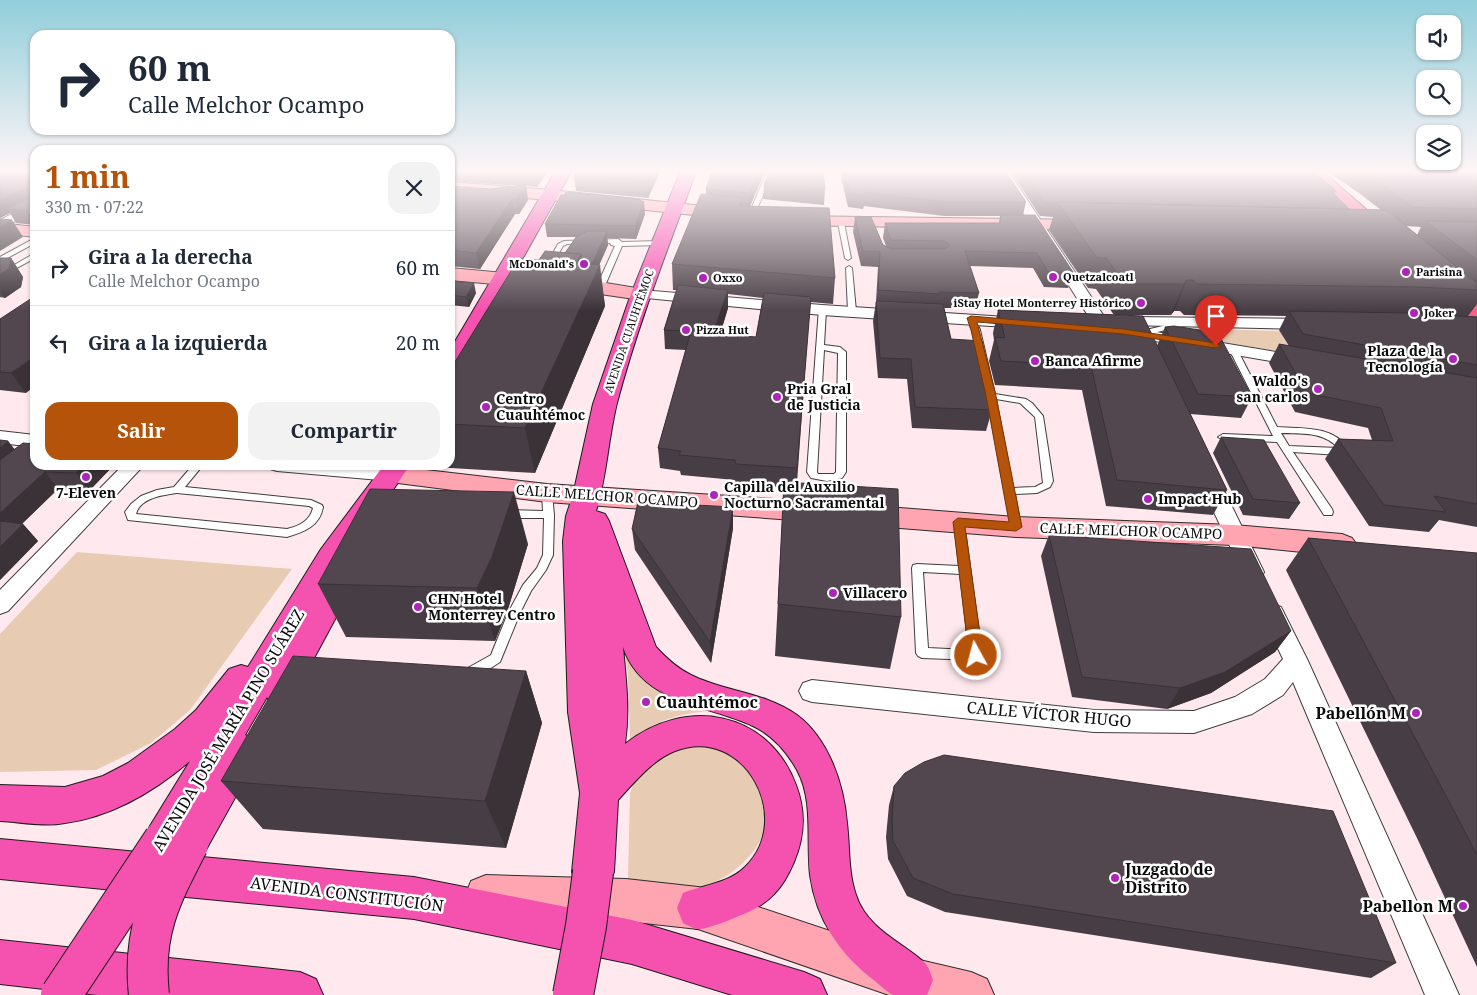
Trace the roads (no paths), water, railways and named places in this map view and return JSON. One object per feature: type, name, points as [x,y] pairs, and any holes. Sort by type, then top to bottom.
[{"type":"highway","points":[[455,361],[501,278],[529,218]]},
{"type":"highway","name":"AVENIDA CUAUHTÉMOC","points":[[573,995],[586,926],[593,872],[599,793],[611,717],[611,698],[591,508],[605,404],[641,294],[659,243],[670,218]]},
{"type":"highway","points":[[148,995],[144,970],[147,941],[163,892],[176,842],[300,663],[379,509],[394,470]]},
{"type":"highway","name":"AVENIDA JOSÉ MARÍA PINO SUÁREZ","points":[[60,995],[176,842],[331,557],[394,470]]},
{"type":"highway","points":[[591,508],[642,654],[652,668],[679,687],[759,712],[780,723],[801,743],[815,765],[822,787],[827,815],[831,876],[838,905],[851,928],[874,954],[911,980]]},
{"type":"highway","points":[[0,803],[65,805],[99,796],[131,782],[152,768],[211,718],[232,693],[296,593],[331,557]]},
{"type":"highway","points":[[599,793],[632,761],[653,745],[673,735],[694,732],[720,732],[741,741],[758,755],[772,772],[782,792],[785,813],[784,832],[775,859],[758,884],[733,898],[698,908]]},
{"type":"highway","name":"AVENIDA CONSTITUCIÓN","points":[[0,859],[414,898],[632,942],[804,995]]},
{"type":"highway","points":[[0,962],[300,995]]},
{"type":"main road","points":[[1370,218],[1393,237]]},
{"type":"main road","points":[[1434,277],[1474,324]]},
{"type":"street","points":[[0,226],[13,218]]},
{"type":"street","points":[[770,218],[872,226],[951,220],[1105,225]]},
{"type":"street","points":[[1033,218],[1096,327]]},
{"type":"street","points":[[0,226],[30,231]]},
{"type":"street","points":[[1352,231],[1393,237]]},
{"type":"street","points":[[455,274],[501,278],[546,275],[600,288],[641,294],[822,310],[971,318],[1038,324]]},
{"type":"street","points":[[1096,327],[1188,329],[1320,324]]},
{"type":"street","points":[[1096,327],[1141,334],[1188,329],[1233,348],[1317,364]]},
{"type":"street","points":[[1141,334],[1153,360]]},
{"type":"street","points":[[0,437],[30,440]]},
{"type":"street","points":[[1197,455],[1296,661],[1442,995]]},
{"type":"street","points":[[0,605],[129,470]]},
{"type":"street","name":"CALLE MELCHOR OCAMPO","points":[[394,470],[548,504],[591,508],[1234,535],[1370,548]]},
{"type":"street","name":"CALLE VÍCTOR HUGO","points":[[812,691],[1094,721],[1194,722],[1243,706],[1274,687],[1296,661]]},
{"type":"street","points":[[414,898],[467,896],[626,900],[698,908],[911,980],[971,995]]},
{"type":"lane","points":[[841,223],[848,258]]},
{"type":"lane","points":[[546,275],[560,245],[566,242],[614,240],[618,241],[619,244]]},
{"type":"lane","points":[[0,260],[30,243]]},
{"type":"lane","points":[[574,249],[579,245],[659,243]]},
{"type":"lane","points":[[600,288],[619,244]]},
{"type":"lane","points":[[0,272],[11,269],[30,258]]},
{"type":"lane","points":[[849,268],[852,311]]},
{"type":"lane","points":[[820,347],[837,348],[842,352],[841,472],[839,476],[834,478],[821,478],[814,476],[812,472],[822,310]]},
{"type":"lane","points":[[971,318],[976,330],[991,396],[1016,527]]},
{"type":"lane","points":[[1141,334],[1188,329]]},
{"type":"lane","points":[[1233,348],[1274,430],[1328,512]]},
{"type":"lane","points":[[991,396],[1022,401],[1035,410],[1039,416],[1047,485],[1037,490],[1010,491]]},
{"type":"lane","points":[[1274,430],[1328,435],[1343,448],[1339,452],[1287,449]]},
{"type":"lane","points":[[1223,437],[1280,439]]},
{"type":"lane","points":[[177,490],[311,503],[318,507],[318,514],[310,524],[299,530],[287,533],[132,517],[130,512],[145,497],[160,492],[177,490],[194,470]]},
{"type":"lane","points":[[460,675],[476,671],[496,658],[514,613],[527,588],[541,570],[548,555],[548,504],[497,514]]},
{"type":"lane","points":[[958,522],[965,570],[976,655],[922,653],[917,568],[965,570]]},
{"type":"place","name":"McDonald's","points":[[584,264]]},
{"type":"place","name":"Parisina","points":[[1406,272]]},
{"type":"place","name":"Quetzalcoatl","points":[[1053,277]]},
{"type":"place","name":"Oxxo","points":[[703,278]]},
{"type":"place","name":"iStay Hotel Monterrey Histórico","points":[[1141,303]]},
{"type":"place","name":"Joker","points":[[1414,313]]},
{"type":"place","name":"Pizza Hut","points":[[686,330]]},
{"type":"place","name":"Plaza de la Tecnología","points":[[1453,359]]},
{"type":"place","name":"Banca Afirme","points":[[1035,361]]},
{"type":"place","name":"Waldo's san carlos","points":[[1318,389]]},
{"type":"place","name":"Pria Gral de Justicia","points":[[777,397]]},
{"type":"place","name":"Centro Cuauhtémoc","points":[[486,407]]},
{"type":"place","name":"7-Eleven","points":[[86,477]]},
{"type":"place","name":"Capilla del Auxilio Nocturno Sacramental","points":[[714,495]]},
{"type":"place","name":"Impact Hub","points":[[1148,499]]},
{"type":"place","name":"Villacero","points":[[833,593]]},
{"type":"place","name":"CHN Hotel Monterrey Centro","points":[[418,607]]},
{"type":"place","name":"Cuauhtémoc","points":[[646,702]]},
{"type":"place","name":"Pabellón M","points":[[1416,713]]},
{"type":"place","name":"Juzgado de Distrito","points":[[1115,878]]},
{"type":"place","name":"Pabellon M","points":[[1463,906]]}]
